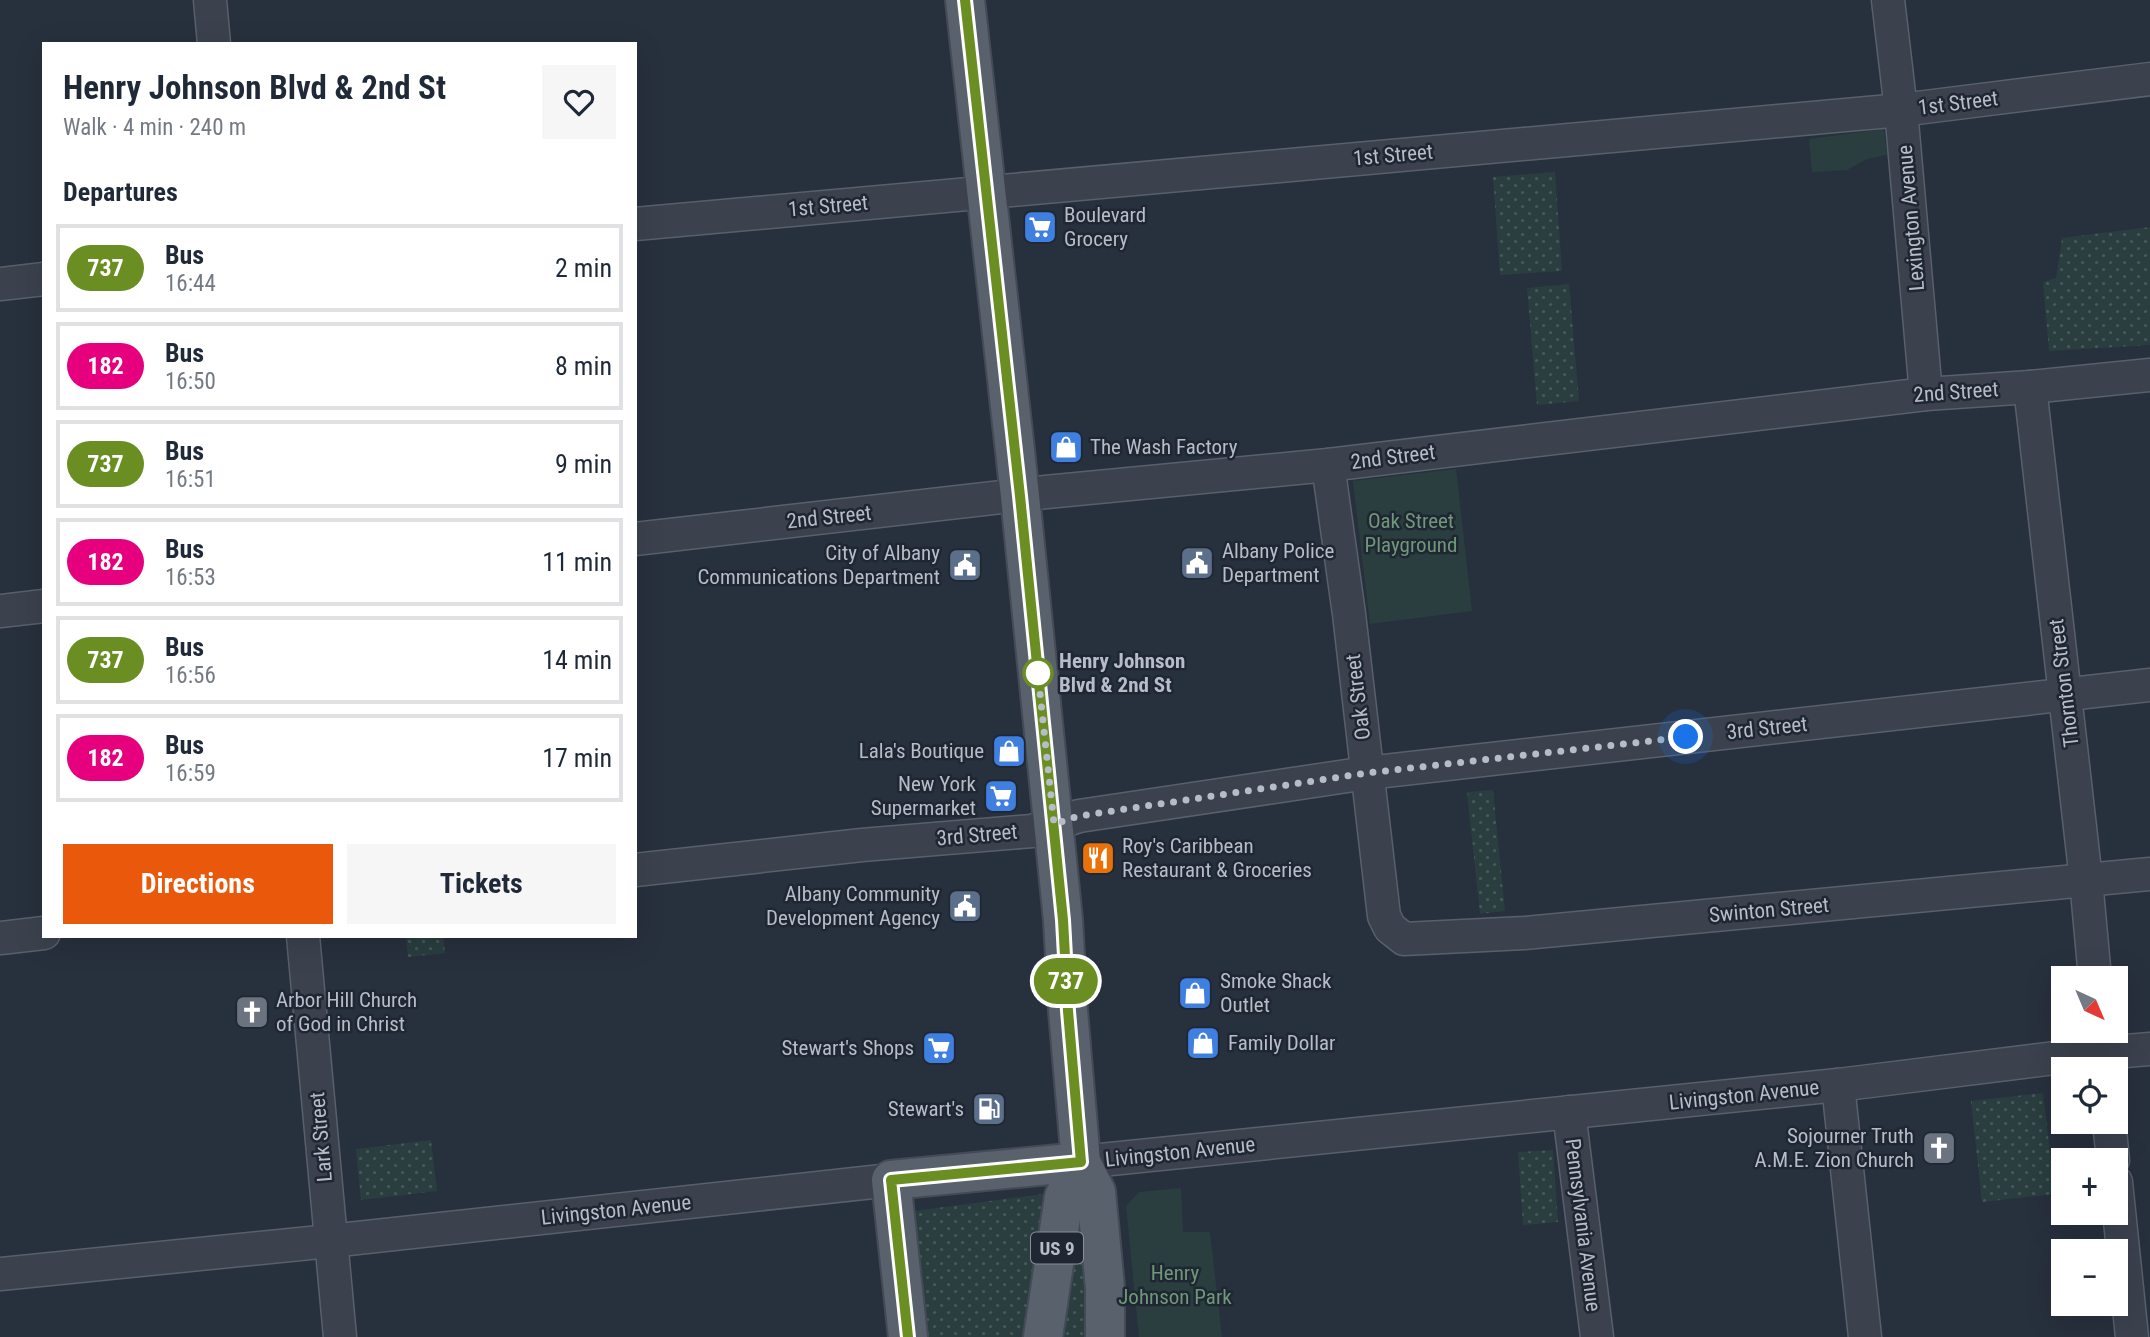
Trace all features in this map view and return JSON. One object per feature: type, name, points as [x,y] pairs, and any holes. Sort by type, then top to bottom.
[{"type":"main road","name":"US 9","points":[[965,0],[1054,824],[1081,1162],[1096,1192],[1105,1288],[1104,1334]]},
{"type":"main road","name":"US 9","points":[[1043,1337],[1064,1197],[1081,1162]]},
{"type":"main road","name":"Livingston Avenue","points":[[891,1180],[1081,1162]]},
{"type":"main road","points":[[891,1180],[908,1337]]},
{"type":"street","points":[[210,0],[214,42]]},
{"type":"street","name":"Lexington Avenue","points":[[1888,0],[1901,110],[1926,394]]},
{"type":"street","name":"1st Street","points":[[637,223],[1901,110],[2150,79]]},
{"type":"street","points":[[0,284],[42,279]]},
{"type":"street","name":"2nd Street","points":[[637,539],[1328,465],[1926,394],[2150,375]]},
{"type":"street","name":"Thornton Street","points":[[2030,387],[2094,966]]},
{"type":"street","name":"Oak Street","points":[[1328,465],[1349,614],[1384,916],[1391,928]]},
{"type":"street","points":[[0,611],[42,606]]},
{"type":"street","name":"3rd Street","points":[[637,870],[862,845],[1032,831],[1079,816],[1367,773],[2150,685]]},
{"type":"street","name":"Swinton Street","points":[[1391,928],[1404,939],[1524,933],[2150,874]]},
{"type":"street","points":[[0,937],[42,933]]},
{"type":"street","name":"Lark Street","points":[[303,938],[340,1337]]},
{"type":"street","name":"Livingston Avenue","points":[[1081,1162],[1838,1085],[2102,1051],[2150,1049]]},
{"type":"street","points":[[1838,1085],[1865,1337]]},
{"type":"street","name":"Pennsylvania Avenue","points":[[1569,1112],[1597,1337]]},
{"type":"street","name":"Livingston Avenue","points":[[0,1274],[891,1180]]},
{"type":"street","points":[[2120,1225],[2132,1337]]},
{"type":"green space","points":[[1884,129],[1887,155],[1867,159],[1847,170],[1812,172],[1809,139]]},
{"type":"green space","points":[[1555,172],[1562,271],[1500,275],[1493,177]]},
{"type":"green space","points":[[2150,227],[2150,345],[2049,351],[2043,282],[2056,278],[2062,238]]},
{"type":"green space","points":[[1569,284],[1579,401],[1537,405],[1527,288]]},
{"type":"green space","name":"Oak Street Playground","points":[[1456,469],[1472,611],[1370,624],[1353,481]]},
{"type":"green space","points":[[1493,790],[1505,911],[1480,914],[1467,792]]},
{"type":"green space","points":[[406,938],[443,938],[445,953],[408,957]]},
{"type":"green space","points":[[2043,1093],[2051,1160],[2051,1194],[1982,1202],[1971,1101]]},
{"type":"green space","points":[[431,1140],[437,1191],[361,1200],[356,1149]]},
{"type":"green space","points":[[1553,1150],[1558,1222],[1523,1225],[1518,1152]]},
{"type":"green space","name":"Henry Johnson Park","points":[[1181,1188],[1183,1232],[1210,1232],[1222,1337],[1139,1337],[1126,1206],[1139,1192]]},
{"type":"green space","points":[[1051,1193],[1030,1337],[928,1337],[914,1211]]},
{"type":"green space","points":[[1080,1201],[1089,1280],[1085,1337],[1059,1337]]},
{"type":"bus line","name":"737","points":[[908,1337],[891,1180],[1081,1162],[1054,824],[965,0]]},
{"type":"place","name":"Boulevard Grocery","points":[[1040,227]]},
{"type":"place","name":"The Wash Factory","points":[[1066,447]]},
{"type":"place","name":"Albany Police Department","points":[[1197,563]]},
{"type":"place","name":"City of Albany Communications Department","points":[[965,565]]},
{"type":"place","name":"Henry Johnson Blvd & 2nd St","points":[[1038,673]]},
{"type":"place","name":"Lala's Boutique","points":[[1009,751]]},
{"type":"place","name":"New York Supermarket","points":[[1001,796]]},
{"type":"place","name":"Roy's Caribbean Restaurant & Groceries","points":[[1098,858]]},
{"type":"place","name":"Albany Community Development Agency","points":[[965,906]]},
{"type":"place","name":"Smoke Shack Outlet","points":[[1195,993]]},
{"type":"place","name":"Arbor Hill Church of God in Christ","points":[[252,1012]]},
{"type":"place","name":"Family Dollar","points":[[1203,1043]]},
{"type":"place","name":"Stewart's Shops","points":[[939,1048]]},
{"type":"place","name":"Stewart's","points":[[989,1109]]},
{"type":"place","name":"Sojourner Truth A.M.E. Zion Church","points":[[1939,1148]]},
{"type":"route","points":[[1038,673],[1037,665],[1054,824],[1079,816],[1367,773],[1686,737]]}]
